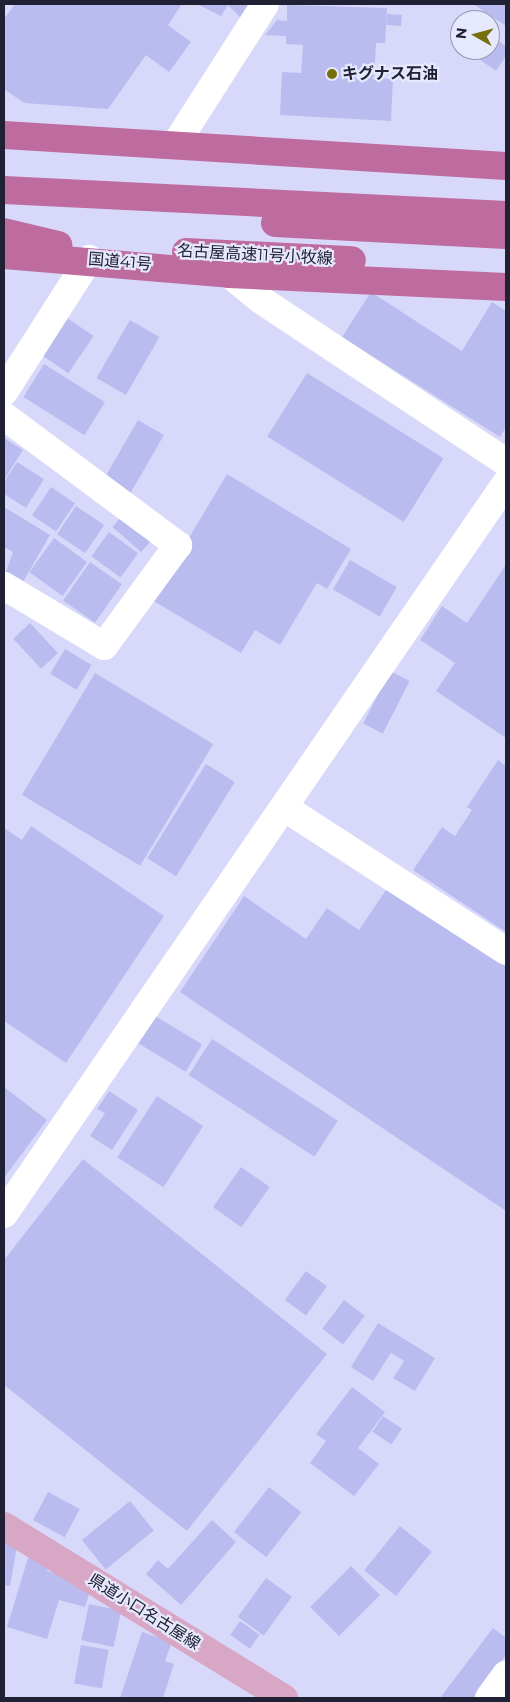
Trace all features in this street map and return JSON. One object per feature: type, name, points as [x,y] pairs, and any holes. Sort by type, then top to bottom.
[{"type":"highway","points":[[9,132],[175,145],[506,166]]},
{"type":"highway","points":[[4,190],[506,215]]},
{"type":"highway","points":[[154,198],[228,221],[506,235]]},
{"type":"highway","points":[[4,232],[135,263]]},
{"type":"highway","name":"名古屋高速11号小牧線","points":[[4,242],[506,268]]},
{"type":"highway","name":"国道41号","points":[[4,255],[89,259],[228,274],[506,286]]},
{"type":"main road","name":"県道小口名古屋線","points":[[4,1526],[284,1698]]},
{"type":"street","points":[[175,145],[265,4]]},
{"type":"street","points":[[4,392],[89,259]]},
{"type":"street","points":[[228,274],[261,300],[506,462]]},
{"type":"street","points":[[4,416],[178,544],[104,646],[4,586]]},
{"type":"street","points":[[4,1214],[506,484]]},
{"type":"street","points":[[285,808],[506,951]]},
{"type":"street","points":[[489,1698],[506,1674]]},
{"type":"building","points":[[15,4],[182,4],[168,25],[191,42],[169,72],[146,55],[108,109],[24,103],[4,89],[4,19]]},
{"type":"building","points":[[197,4],[248,4],[253,7],[243,20],[228,5],[221,16]]},
{"type":"building","points":[[473,4],[506,4],[506,26],[500,22],[500,10],[482,10]]},
{"type":"building","points":[[287,5],[387,8],[385,43],[376,43],[374,78],[393,79],[391,121],[280,115],[282,72],[301,73],[303,45],[286,44],[286,36],[265,35],[277,20],[287,21]]},
{"type":"building","points":[[387,14],[402,15],[401,26],[386,25]]},
{"type":"building","points":[[500,42],[506,46],[506,56],[496,71],[480,60],[500,60]]},
{"type":"building","points":[[371,292],[462,351],[492,302],[506,311],[506,427],[500,437],[342,337]]},
{"type":"building","points":[[67,318],[94,336],[68,373],[42,355]]},
{"type":"building","points":[[130,320],[159,337],[126,395],[96,378]]},
{"type":"building","points":[[44,364],[105,402],[84,435],[23,397]]},
{"type":"building","points":[[307,373],[444,458],[404,522],[267,437]]},
{"type":"building","points":[[138,420],[164,435],[129,495],[104,480]]},
{"type":"building","points":[[4,438],[23,450],[4,480]]},
{"type":"building","points":[[17,462],[44,479],[26,508],[4,494],[4,482]]},
{"type":"building","points":[[227,474],[351,549],[327,589],[317,583],[280,645],[255,630],[241,653],[152,600]]},
{"type":"building","points":[[51,487],[75,503],[56,531],[32,515]]},
{"type":"building","points":[[76,506],[104,525],[85,553],[57,534]]},
{"type":"building","points":[[4,507],[50,535],[20,587],[4,577],[13,552],[4,547]]},
{"type":"building","points":[[123,515],[152,540],[141,552],[113,527]]},
{"type":"building","points":[[109,532],[138,553],[120,577],[91,556]]},
{"type":"building","points":[[54,538],[87,562],[62,596],[29,572]]},
{"type":"building","points":[[350,560],[397,587],[380,616],[333,589]]},
{"type":"building","points":[[90,562],[122,584],[95,623],[63,601]]},
{"type":"building","points":[[505,566],[506,738],[436,691],[455,663],[420,640],[442,606],[467,623]]},
{"type":"building","points":[[30,623],[58,653],[41,669],[13,639]]},
{"type":"building","points":[[65,649],[92,665],[77,690],[50,674]]},
{"type":"building","points":[[390,671],[410,681],[383,734],[363,724]]},
{"type":"building","points":[[95,673],[213,744],[140,866],[22,795]]},
{"type":"building","points":[[498,760],[506,766],[506,932],[413,870],[442,827],[455,836],[472,810],[467,807]]},
{"type":"building","points":[[206,764],[235,782],[176,876],[147,858]]},
{"type":"building","points":[[31,826],[164,916],[66,1063],[4,1021],[4,828],[22,840]]},
{"type":"building","points":[[388,887],[506,966],[506,1211],[180,992],[244,896],[306,939],[327,908],[359,930]]},
{"type":"building","points":[[155,1016],[202,1044],[186,1072],[139,1043]]},
{"type":"building","points":[[212,1039],[338,1121],[314,1157],[189,1075]]},
{"type":"building","points":[[4,1087],[47,1120],[4,1178]]},
{"type":"building","points":[[109,1091],[138,1110],[112,1150],[90,1136],[105,1113],[97,1109]]},
{"type":"building","points":[[157,1096],[203,1126],[163,1187],[117,1157]]},
{"type":"building","points":[[83,1159],[327,1354],[187,1531],[4,1385],[4,1260]]},
{"type":"building","points":[[241,1167],[270,1187],[242,1227],[213,1207]]},
{"type":"building","points":[[306,1271],[327,1286],[306,1315],[285,1300]]},
{"type":"building","points":[[344,1300],[365,1316],[343,1344],[322,1329]]},
{"type":"building","points":[[378,1323],[435,1358],[415,1391],[393,1378],[404,1361],[391,1353],[373,1381],[351,1367]]},
{"type":"building","points":[[352,1387],[385,1412],[358,1448],[379,1464],[354,1496],[310,1463],[326,1441],[316,1434]]},
{"type":"building","points":[[383,1416],[402,1429],[391,1445],[372,1432]]},
{"type":"building","points":[[269,1487],[301,1512],[266,1557],[234,1532]]},
{"type":"building","points":[[48,1492],[80,1509],[65,1537],[33,1520]]},
{"type":"building","points":[[130,1501],[154,1531],[106,1570],[82,1540]]},
{"type":"building","points":[[212,1520],[236,1542],[181,1605],[146,1574],[158,1560],[168,1569]]},
{"type":"building","points":[[400,1526],[432,1552],[396,1596],[364,1570]]},
{"type":"building","points":[[4,1538],[18,1541],[10,1586],[4,1585]]},
{"type":"building","points":[[28,1558],[49,1564],[47,1571],[92,1584],[85,1607],[59,1600],[47,1639],[7,1627]]},
{"type":"building","points":[[351,1566],[380,1595],[339,1636],[310,1607]]},
{"type":"building","points":[[266,1578],[292,1597],[264,1636],[238,1617]]},
{"type":"building","points":[[89,1604],[121,1611],[114,1647],[81,1640]]},
{"type":"building","points":[[240,1621],[260,1635],[250,1649],[230,1635]]},
{"type":"building","points":[[493,1628],[506,1638],[506,1655],[474,1698],[440,1698]]},
{"type":"building","points":[[142,1632],[172,1642],[165,1661],[174,1664],[163,1698],[120,1698]]},
{"type":"building","points":[[81,1645],[109,1650],[102,1688],[74,1683]]},
{"type":"place","name":"キグナス石油","points":[[332,74]]}]
